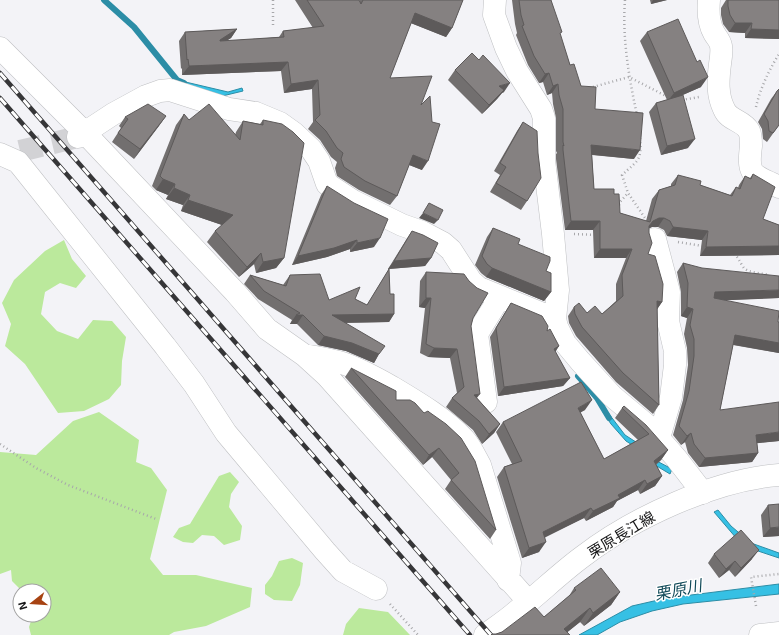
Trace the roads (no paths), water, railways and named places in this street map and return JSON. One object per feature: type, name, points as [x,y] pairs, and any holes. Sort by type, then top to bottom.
[{"type":"street","points":[[495,0],[494,15],[506,48],[517,70],[541,109],[544,118],[545,168],[558,290],[555,320],[560,335],[580,362],[612,396],[648,426],[659,438],[703,494]]},
{"type":"street","points":[[709,0],[709,23],[722,48],[718,76],[720,98],[728,116],[749,130],[752,140],[749,160],[751,170],[756,176],[779,187]]},
{"type":"street","points":[[0,48],[82,135],[235,292],[267,329],[304,355],[327,376],[528,602]]},
{"type":"street","points":[[82,135],[126,107],[146,96],[160,91],[170,90],[228,109],[256,113],[280,123],[294,133],[311,149],[319,162],[327,184],[354,201],[402,225],[422,232],[443,243],[451,250],[471,281],[480,288],[555,320]]},
{"type":"street","points":[[6,157],[18,162],[165,346],[194,384],[226,433],[320,545],[343,570],[376,589]]},
{"type":"street","points":[[655,239],[669,292],[668,321],[675,351],[675,365],[671,397],[659,438]]},
{"type":"street","points":[[486,402],[477,334],[500,297]]},
{"type":"street","points":[[304,355],[324,358],[344,364],[375,378],[414,400],[446,422],[464,440],[473,452],[482,472],[510,563],[508,580]]},
{"type":"street","name":"栗原長江線","points":[[485,635],[528,602],[582,557],[627,527],[648,516],[734,483],[779,475]]},
{"type":"street","points":[[760,635],[779,633]]},
{"type":"water","points":[[177,80],[228,92],[242,88],[243,91],[214,98],[179,86]]},
{"type":"water","points":[[606,410],[625,435],[639,444],[651,458],[672,469],[670,474],[650,462],[637,448],[626,441],[603,412]]},
{"type":"water","points":[[718,510],[731,526],[751,543],[779,553],[779,558],[749,548],[737,539],[714,512]]},
{"type":"water","points":[[779,584],[779,594],[683,604],[652,611],[620,622],[597,635],[579,635],[632,606],[667,598]]},
{"type":"waterway","points":[[104,0],[134,27],[177,80],[184,83]]},
{"type":"waterway","points":[[578,376],[597,398],[609,418]]},
{"type":"tunnel","points":[[20,151],[78,137]]},
{"type":"railway","points":[[0,73],[491,635]]},
{"type":"railway","points":[[0,98],[470,635]]},
{"type":"water label","name":"栗原川","points":[[678,589]]}]
